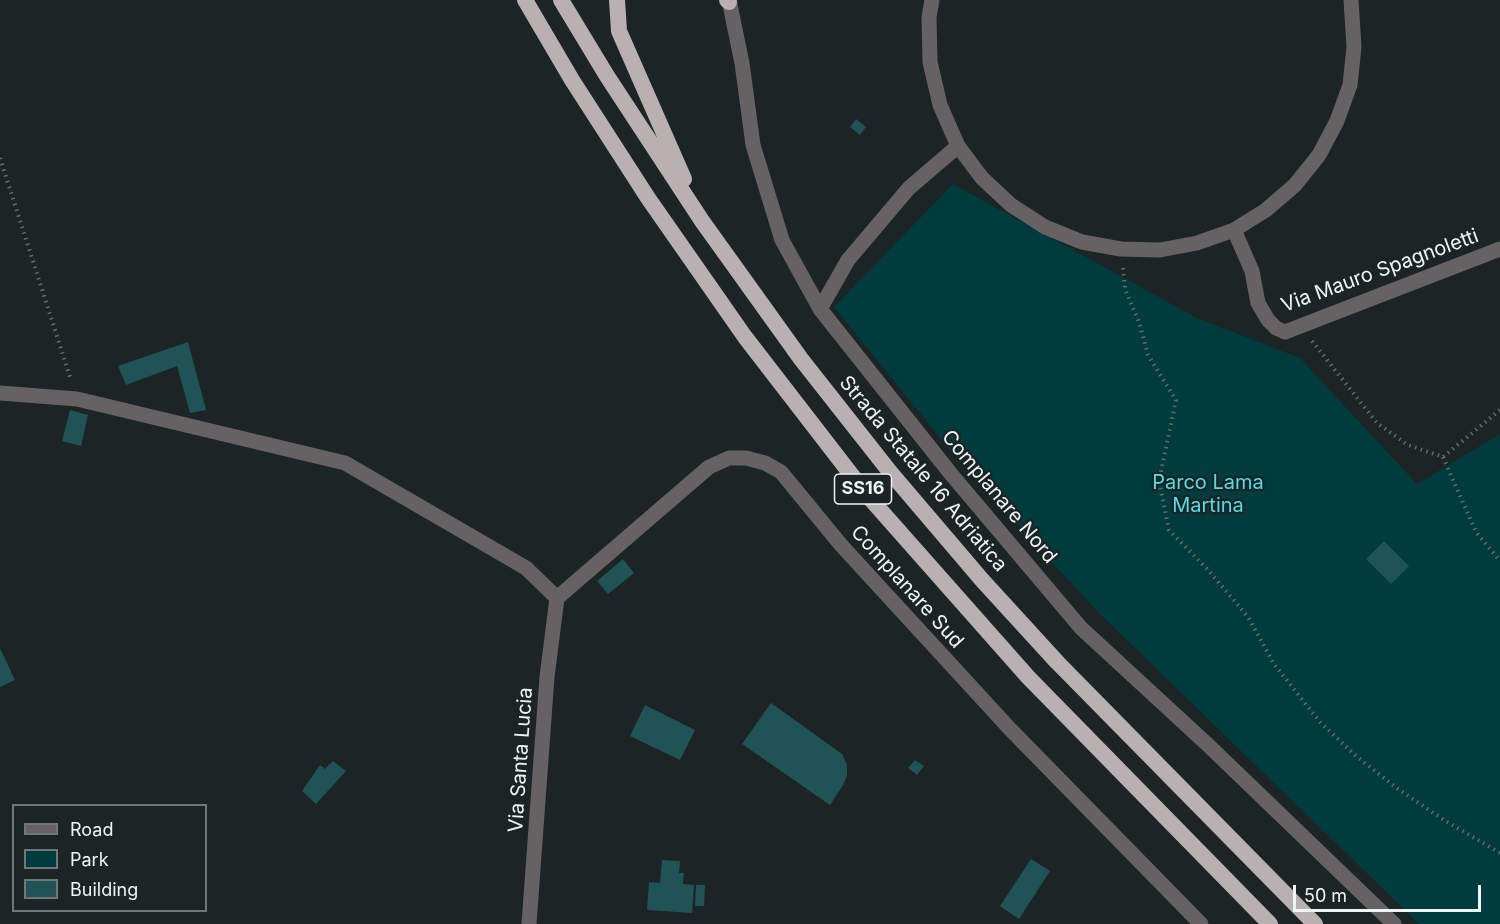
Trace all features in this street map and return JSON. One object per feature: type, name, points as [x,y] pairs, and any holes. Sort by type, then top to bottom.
[{"type":"highway","name":"SS16","points":[[525,0],[572,80],[648,198],[746,337],[867,495],[1028,677],[1270,924]]},
{"type":"highway","name":"Strada Statale 16 Adriatica","points":[[561,0],[607,76],[702,221],[801,359],[890,472],[974,571],[1058,662],[1315,924]]},
{"type":"highway","points":[[617,0],[619,31],[702,221]]},
{"type":"street","points":[[933,0],[929,17],[930,62],[940,105],[958,146],[982,178],[1011,205],[1045,227],[1082,242],[1121,249],[1160,250],[1197,243],[1234,230],[1266,210],[1295,185],[1319,155],[1338,122],[1350,85],[1355,3]]},
{"type":"street","name":"Complanare Nord","points":[[728,1],[742,63],[756,156],[782,240],[820,309],[951,474],[1081,628],[1394,924]]},
{"type":"street","points":[[820,309],[848,260],[909,188],[958,146]]},
{"type":"street","name":"Via Mauro Spagnoletti","points":[[1234,230],[1252,271],[1258,303],[1268,320],[1276,328],[1286,332],[1500,249]]},
{"type":"street","points":[[0,393],[77,399],[345,463],[526,568],[557,598]]},
{"type":"street","name":"Complanare Sud","points":[[557,598],[709,467],[729,458],[746,458],[765,463],[781,472],[875,584],[1010,729],[1201,924]]},
{"type":"street","name":"Via Santa Lucia","points":[[529,924],[547,677],[557,598]]},
{"type":"path","points":[[0,158],[77,399]]},
{"type":"path","points":[[1121,249],[1125,289],[1139,322],[1148,355],[1176,400],[1159,482],[1169,530],[1209,571],[1248,617],[1274,664],[1320,722],[1356,756],[1398,789],[1444,820],[1500,853]]},
{"type":"path","points":[[1302,327],[1377,423],[1408,445],[1443,457],[1476,532],[1500,561]]},
{"type":"path","points":[[1443,457],[1500,410]]},
{"type":"green space","name":"Parco Lama Martina","points":[[953,184],[1197,318],[1300,358],[1417,484],[1500,434],[1500,924],[1419,924],[1098,612],[962,465],[834,307]]},
{"type":"building","points":[[856,119],[866,127],[860,135],[850,127]]},
{"type":"building","points":[[188,342],[206,410],[190,413],[177,366],[126,385],[118,366]]},
{"type":"building","points":[[70,410],[88,415],[81,446],[62,441]]},
{"type":"building","points":[[1384,541],[1409,566],[1391,584],[1366,559]]},
{"type":"building","points":[[623,559],[634,573],[608,594],[597,581]]},
{"type":"building","points":[[0,648],[15,680],[0,687]]},
{"type":"building","points":[[771,703],[842,754],[847,765],[847,776],[830,805],[742,744]]},
{"type":"building","points":[[645,705],[695,730],[680,760],[630,736]]},
{"type":"building","points":[[915,760],[924,766],[917,775],[908,768]]},
{"type":"building","points":[[333,761],[346,771],[316,804],[302,791],[320,765],[325,769]]},
{"type":"building","points":[[1031,859],[1050,871],[1019,919],[1000,906]]},
{"type":"building","points":[[662,860],[680,861],[679,873],[684,873],[683,884],[694,885],[692,913],[647,910],[649,882],[660,883]]},
{"type":"building","points":[[696,885],[705,885],[704,906],[695,906]]}]
